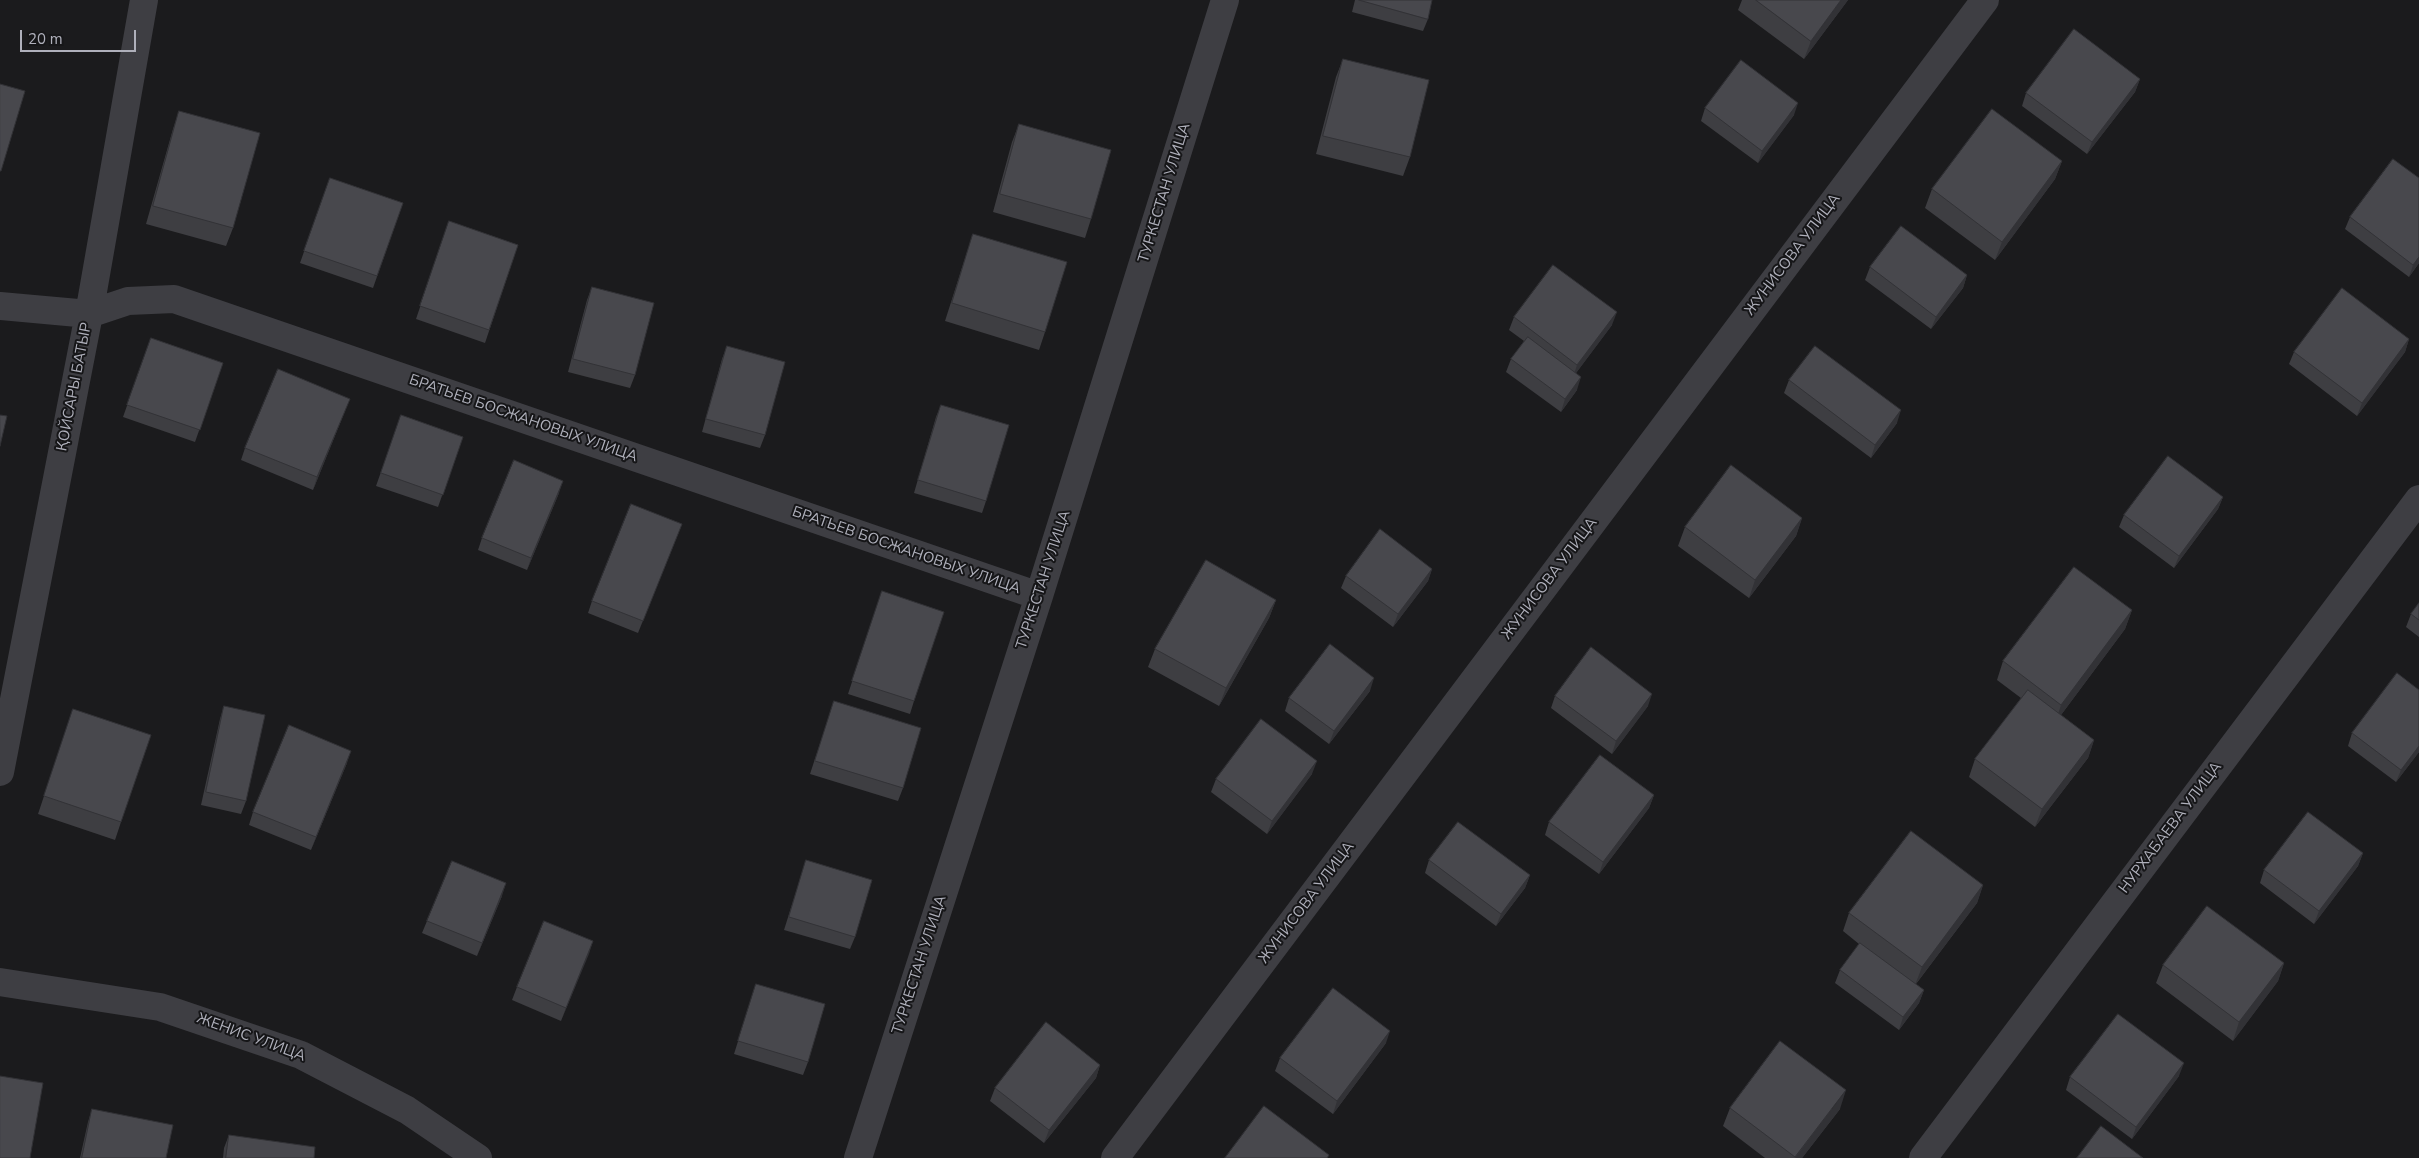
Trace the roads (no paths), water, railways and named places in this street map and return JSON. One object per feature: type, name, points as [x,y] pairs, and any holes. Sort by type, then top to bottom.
[{"type":"street","name":"ҚОЙСАРЫ БАТЫР","points":[[0,772],[89,314],[144,0]]},
{"type":"street","name":"ТУРКЕСТАН УЛИЦА","points":[[858,1158],[1039,596],[1225,0]]},
{"type":"street","name":"ЖУНИСОВА УЛИЦА","points":[[1115,1158],[1985,0]]},
{"type":"street","name":"БРАТЬЕВ БОСЖАНОВЫХ УЛИЦА","points":[[0,306],[89,314],[128,301],[174,299],[1039,596]]},
{"type":"street","name":"НУРХАБАЕВА УЛИЦА","points":[[1923,1158],[2419,499]]},
{"type":"street","name":"ЖЕНИС УЛИЦА","points":[[0,982],[160,1007],[301,1055],[406,1110],[478,1158]]}]
